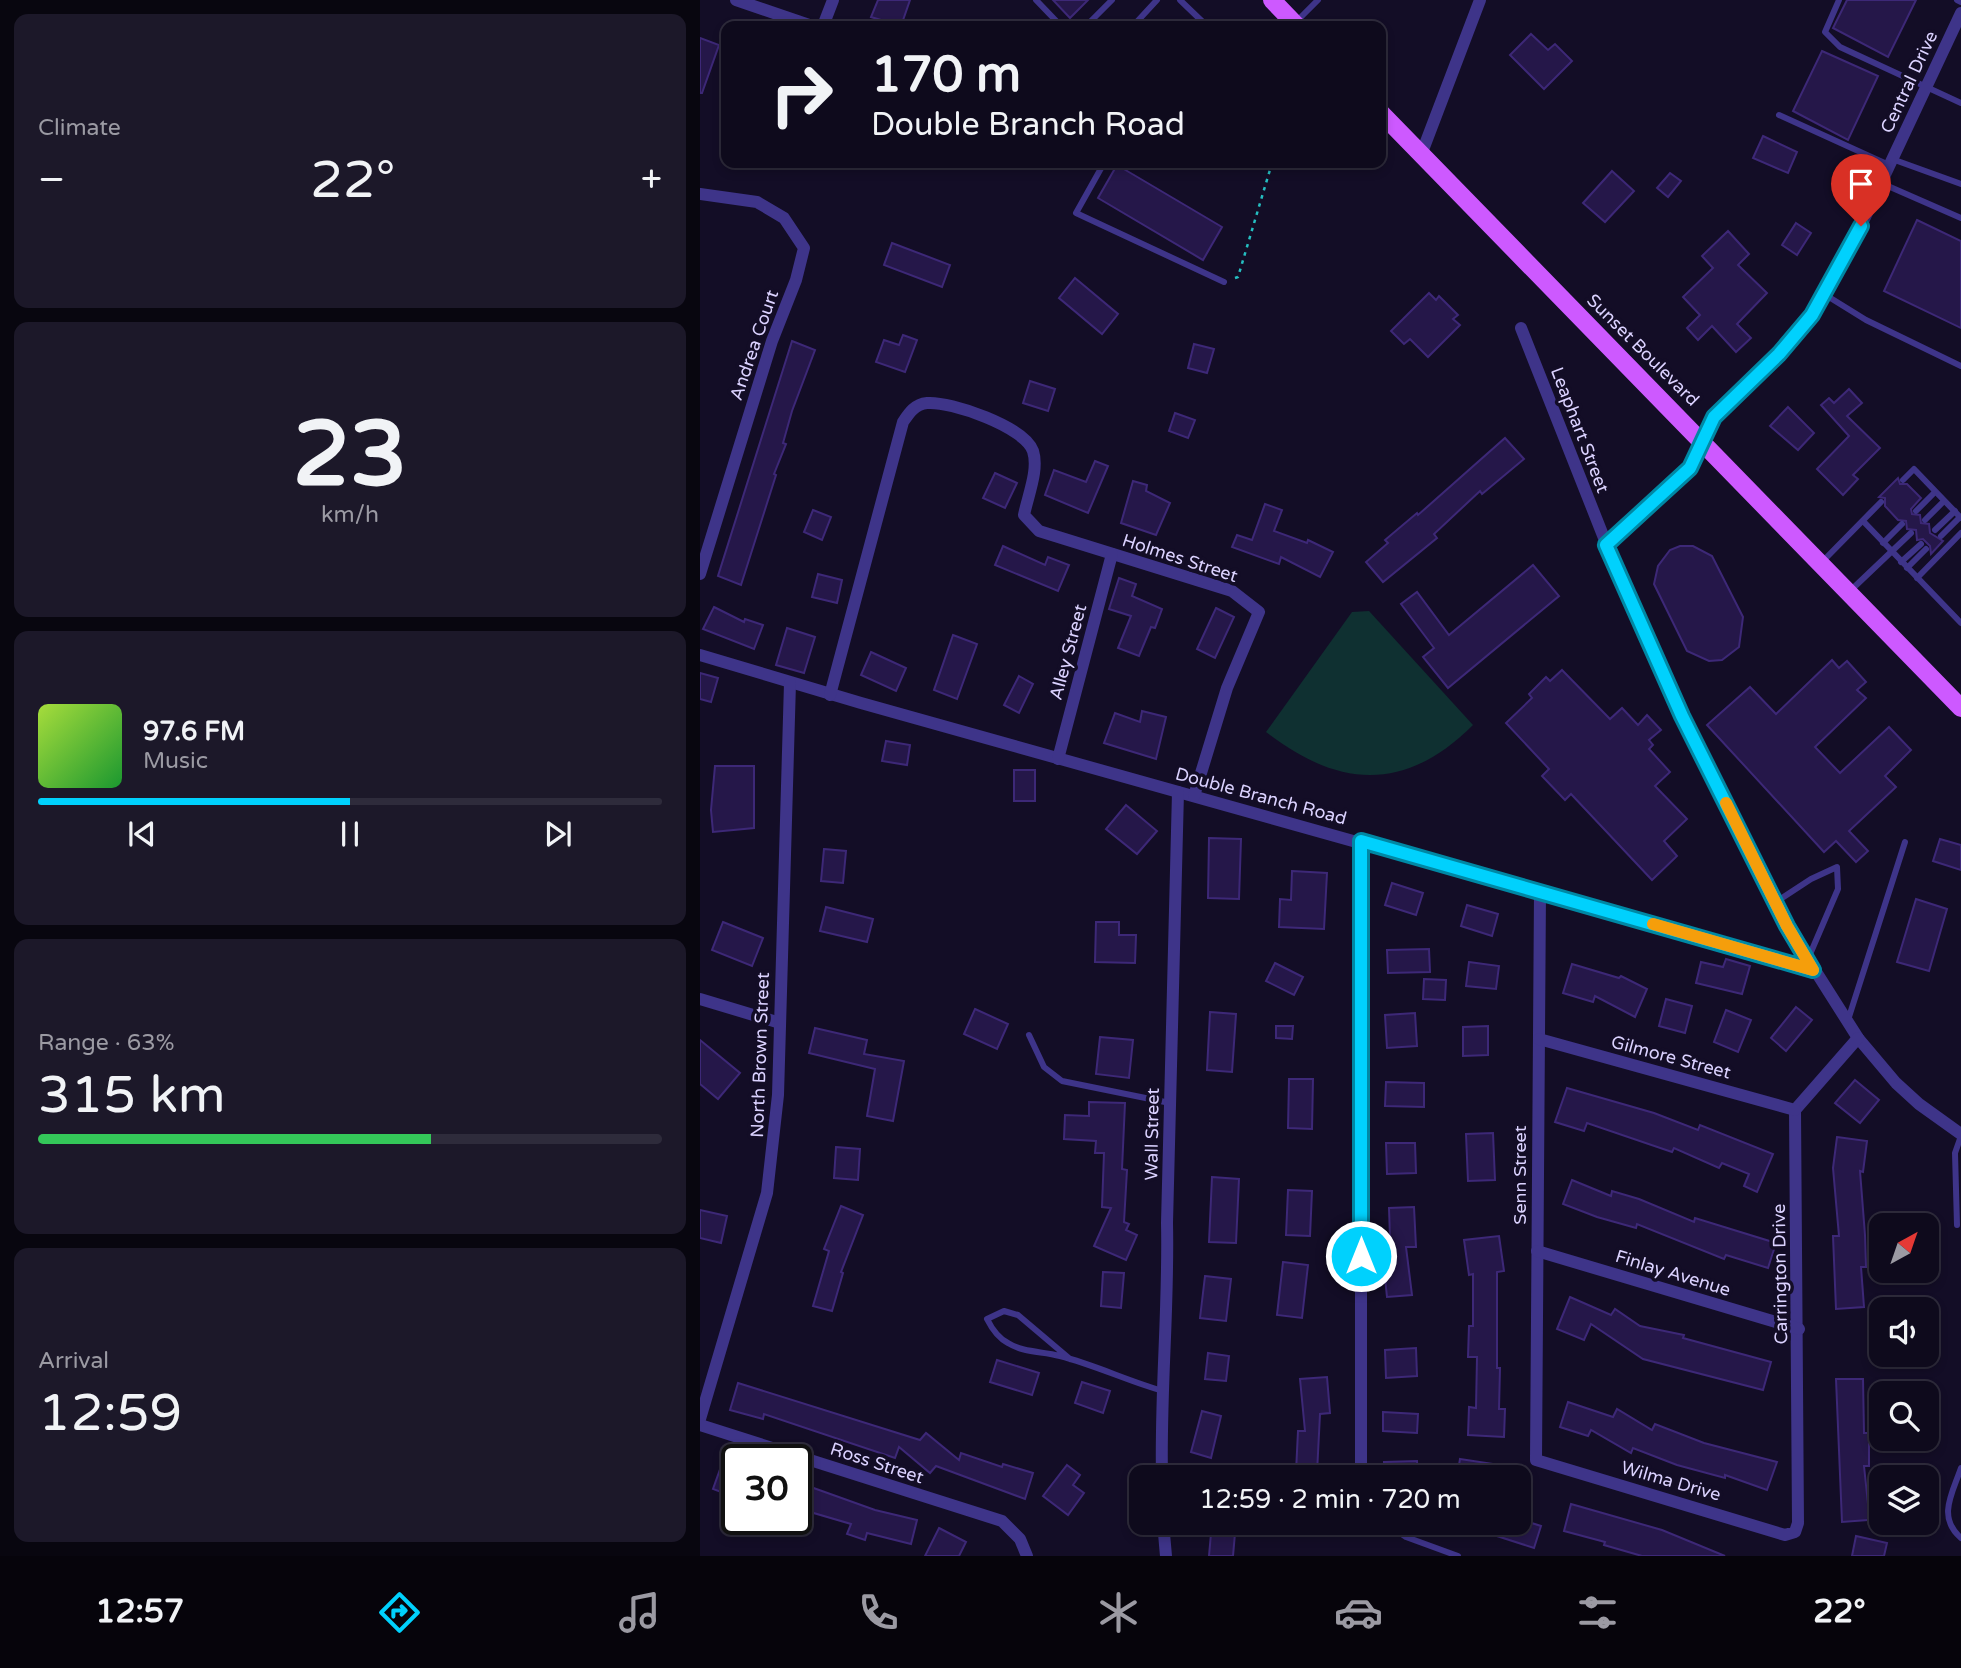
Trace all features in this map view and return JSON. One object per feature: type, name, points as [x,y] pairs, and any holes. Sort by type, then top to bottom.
[{"type":"main road","points":[[1272,0],[1292,21]]},
{"type":"main road","name":"Sunset Boulevard","points":[[1386,118],[1961,708]]},
{"type":"street","points":[[736,0],[797,21]]},
{"type":"street","points":[[825,21],[834,0]]},
{"type":"street","points":[[1421,155],[1480,0]]},
{"type":"street","name":"Central Drive","points":[[1702,440],[1714,417],[1779,354],[1812,315],[1881,183],[1961,13]]},
{"type":"street","name":"Andrea Court","points":[[700,194],[757,202],[784,218],[804,248],[796,280],[772,341],[700,574]]},
{"type":"street","name":"Leaphart Street","points":[[1521,328],[1606,545],[1682,716],[1776,902],[1858,1038],[1896,1083],[1961,1135]]},
{"type":"street","name":"Holmes Street","points":[[830,695],[903,422],[911,409],[925,403],[946,405],[1022,436],[1032,448],[1035,463],[1024,515],[1039,531],[1232,591],[1259,612],[1227,688],[1194,796]]},
{"type":"street","points":[[1606,545],[1690,468],[1702,440]]},
{"type":"street","name":"Alley Street","points":[[1058,759],[1112,554]]},
{"type":"street","name":"Double Branch Road","points":[[700,655],[830,695],[1058,759],[1811,964]]},
{"type":"street","name":"North Brown Street","points":[[700,1419],[767,1193],[778,1095],[790,683]]},
{"type":"street","name":"Wall Street","points":[[1162,1465],[1169,1283],[1170,1103],[1178,792]]},
{"type":"street","points":[[1361,841],[1361,1465]]},
{"type":"street","name":"Senn Street","points":[[1536,1460],[1540,892]]},
{"type":"street","points":[[700,999],[780,1023]]},
{"type":"street","points":[[1795,1110],[1858,1038]]},
{"type":"street","name":"Gilmore Street","points":[[1539,1039],[1795,1110]]},
{"type":"street","name":"Carrington Drive","points":[[1795,1110],[1799,1329],[1798,1523],[1795,1532]]},
{"type":"street","name":"Finlay Avenue","points":[[1537,1251],[1799,1329]]},
{"type":"street","name":"Ross Street","points":[[700,1425],[1002,1521],[1020,1539],[1027,1556]]},
{"type":"street","name":"Wilma Drive","points":[[1536,1460],[1785,1535],[1795,1532]]},
{"type":"street","points":[[1164,1535],[1166,1556]]},
{"type":"lane","points":[[1036,0],[1056,21]]},
{"type":"lane","points":[[1091,21],[1112,0]]},
{"type":"lane","points":[[1138,21],[1157,0]]},
{"type":"lane","points":[[1180,0],[1202,21]]},
{"type":"lane","points":[[1300,21],[1318,0]]},
{"type":"lane","points":[[1839,0],[1825,32],[1839,47],[1961,103]]},
{"type":"lane","points":[[1779,114],[1890,162],[1961,184]]},
{"type":"lane","points":[[1101,168],[1076,213],[1224,282]]},
{"type":"lane","points":[[1881,183],[1961,218]]},
{"type":"lane","points":[[1824,295],[1867,320],[1961,366]]},
{"type":"lane","points":[[1903,480],[1914,470],[1955,511],[1961,518],[1938,533],[1955,511]]},
{"type":"lane","points":[[1916,511],[1935,492]]},
{"type":"lane","points":[[1925,520],[1944,501]]},
{"type":"lane","points":[[1821,564],[1881,502]]},
{"type":"lane","points":[[1863,521],[1961,623]]},
{"type":"lane","points":[[1883,543],[1902,524]]},
{"type":"lane","points":[[1849,592],[1911,533]]},
{"type":"lane","points":[[1917,578],[1961,533]]},
{"type":"lane","points":[[1904,565],[1924,546]]},
{"type":"lane","points":[[1847,1022],[1905,842]]},
{"type":"lane","points":[[1776,902],[1811,879],[1837,867],[1838,889],[1811,964]]},
{"type":"lane","points":[[1029,1035],[1044,1067],[1062,1082],[1170,1103]]},
{"type":"lane","points":[[1957,1225],[1959,1161],[1955,1153],[1961,1135]]},
{"type":"lane","points":[[1070,1359],[1018,1315],[1004,1311],[988,1319],[992,1330],[1006,1343],[1026,1351],[1070,1359],[1163,1391]]},
{"type":"lane","points":[[1961,1468],[1947,1507],[1949,1526],[1961,1538]]},
{"type":"lane","points":[[1403,1535],[1458,1556]]},
{"type":"path","points":[[1224,282],[1238,277],[1271,168]]},
{"type":"green space","points":[[1369,611],[1473,725],[1448,747],[1422,763],[1397,772],[1371,775],[1345,772],[1319,764],[1293,751],[1266,732],[1352,612]]},
{"type":"building","points":[[878,0],[910,0],[903,21],[884,21],[871,17]]},
{"type":"building","points":[[1053,0],[1088,0],[1070,18]]},
{"type":"building","points":[[1847,0],[1916,0],[1888,57],[1833,28]]},
{"type":"building","points":[[1531,34],[1548,50],[1555,44],[1572,61],[1544,89],[1510,55]]},
{"type":"building","points":[[700,38],[719,45],[702,93],[700,93]]},
{"type":"building","points":[[1822,51],[1878,76],[1848,140],[1793,111]]},
{"type":"building","points":[[1763,136],[1797,152],[1788,173],[1753,158]]},
{"type":"building","points":[[1115,168],[1122,168],[1222,227],[1203,260],[1098,198]]},
{"type":"building","points":[[1612,171],[1634,191],[1605,222],[1583,203]]},
{"type":"building","points":[[1670,173],[1681,181],[1668,197],[1657,188]]},
{"type":"building","points":[[1917,220],[1961,241],[1961,328],[1884,291]]},
{"type":"building","points":[[1796,223],[1811,233],[1797,255],[1782,245]]},
{"type":"building","points":[[1728,231],[1749,254],[1738,265],[1767,293],[1737,324],[1751,338],[1736,352],[1712,326],[1698,340],[1687,328],[1700,315],[1683,297],[1713,268],[1702,256]]},
{"type":"building","points":[[892,243],[950,265],[942,287],[884,265]]},
{"type":"building","points":[[1075,278],[1118,314],[1102,334],[1059,298]]},
{"type":"building","points":[[1429,293],[1436,300],[1439,296],[1458,315],[1453,319],[1460,325],[1428,357],[1410,339],[1404,344],[1391,331]]},
{"type":"building","points":[[903,335],[917,340],[905,372],[876,362],[884,340],[899,345]]},
{"type":"building","points":[[792,341],[815,350],[792,411],[783,443],[786,444],[774,474],[776,475],[741,585],[718,576]]},
{"type":"building","points":[[1194,344],[1214,349],[1207,373],[1188,368]]},
{"type":"building","points":[[1030,381],[1055,389],[1048,411],[1023,403]]},
{"type":"building","points":[[1849,389],[1862,403],[1847,416],[1880,448],[1853,475],[1858,479],[1843,495],[1817,469],[1849,436],[1821,405],[1829,398],[1834,403]]},
{"type":"building","points":[[1788,407],[1814,433],[1798,450],[1770,426]]},
{"type":"building","points":[[1175,413],[1195,420],[1188,438],[1169,431]]},
{"type":"building","points":[[1505,438],[1524,459],[1482,494],[1480,491],[1434,534],[1437,538],[1383,582],[1366,562],[1388,543],[1385,540],[1417,513],[1418,515]]},
{"type":"building","points":[[1095,461],[1108,466],[1088,513],[1045,495],[1054,470],[1086,482]]},
{"type":"building","points":[[995,473],[1017,483],[1005,508],[983,498]]},
{"type":"building","points":[[1898,478],[1900,484],[1907,484],[1921,498],[1911,509],[1912,514],[1920,515],[1921,523],[1929,524],[1930,533],[1943,541],[1931,554],[1930,546],[1923,539],[1917,540],[1916,530],[1907,529],[1906,521],[1898,520],[1885,506],[1885,498],[1879,497]]},
{"type":"building","points":[[1133,481],[1147,485],[1146,491],[1170,503],[1156,535],[1121,523]]},
{"type":"building","points":[[1265,504],[1282,510],[1274,531],[1307,543],[1308,540],[1333,552],[1320,577],[1281,557],[1279,564],[1232,547],[1237,535],[1252,540]]},
{"type":"building","points":[[813,510],[831,517],[822,540],[804,532]]},
{"type":"building","points":[[1003,546],[1045,565],[1048,557],[1069,565],[1058,591],[995,565]]},
{"type":"building","points":[[1680,546],[1693,546],[1712,556],[1743,617],[1739,647],[1722,660],[1709,661],[1687,651],[1654,584],[1658,566],[1670,550]]},
{"type":"building","points":[[1533,565],[1559,596],[1448,688],[1423,657],[1434,648],[1401,604],[1417,592],[1449,635]]},
{"type":"building","points":[[818,574],[842,580],[837,603],[812,597]]},
{"type":"building","points":[[1119,578],[1136,584],[1132,596],[1162,609],[1139,656],[1118,648],[1131,616],[1109,609]]},
{"type":"building","points":[[714,607],[744,622],[745,619],[763,625],[754,649],[703,629]]},
{"type":"building","points":[[1216,608],[1234,617],[1215,658],[1197,649]]},
{"type":"building","points":[[787,628],[815,637],[804,673],[776,665]]},
{"type":"building","points":[[953,635],[977,644],[957,699],[934,690]]},
{"type":"building","points":[[871,652],[906,668],[896,691],[861,675]]},
{"type":"building","points":[[1832,660],[1839,668],[1847,661],[1866,682],[1857,690],[1866,698],[1815,747],[1840,773],[1889,727],[1911,750],[1885,776],[1896,787],[1849,831],[1868,851],[1856,862],[1836,841],[1824,852],[1707,725],[1750,687],[1776,714]]},
{"type":"building","points":[[1562,670],[1610,719],[1622,708],[1638,725],[1647,715],[1661,730],[1649,740],[1653,745],[1649,749],[1670,772],[1655,786],[1687,819],[1664,841],[1677,856],[1652,880],[1571,794],[1565,800],[1542,776],[1549,769],[1506,723],[1532,698],[1529,694],[1546,677],[1550,681]]},
{"type":"building","points":[[700,673],[718,678],[711,702],[700,699]]},
{"type":"building","points":[[1019,676],[1033,684],[1019,713],[1004,705]]},
{"type":"building","points":[[1142,711],[1166,717],[1156,759],[1104,743],[1115,713],[1140,722]]},
{"type":"building","points":[[886,741],[910,745],[907,765],[882,761]]},
{"type":"building","points":[[715,766],[754,766],[754,828],[713,832],[711,810]]},
{"type":"building","points":[[1014,770],[1035,770],[1035,801],[1014,801]]},
{"type":"building","points":[[1126,805],[1157,831],[1137,854],[1106,829]]},
{"type":"building","points":[[1209,838],[1241,839],[1239,899],[1208,898]]},
{"type":"building","points":[[1940,839],[1961,845],[1961,870],[1933,861]]},
{"type":"building","points":[[824,849],[846,851],[843,883],[821,881]]},
{"type":"building","points":[[1292,871],[1327,873],[1324,929],[1279,927],[1280,899],[1291,900]]},
{"type":"building","points":[[1392,883],[1423,893],[1416,915],[1385,905]]},
{"type":"building","points":[[1916,899],[1947,909],[1929,971],[1897,962]]},
{"type":"building","points":[[1467,905],[1498,914],[1492,936],[1461,926]]},
{"type":"building","points":[[826,907],[873,919],[867,942],[820,931]]},
{"type":"building","points":[[723,922],[763,938],[752,966],[712,950]]},
{"type":"building","points":[[1096,922],[1119,922],[1119,935],[1136,935],[1135,963],[1095,962]]},
{"type":"building","points":[[1429,949],[1430,972],[1388,973],[1387,950]]},
{"type":"building","points":[[1726,959],[1750,966],[1742,994],[1696,983],[1701,962],[1723,967]]},
{"type":"building","points":[[1469,962],[1499,966],[1496,989],[1466,986]]},
{"type":"building","points":[[1275,963],[1303,977],[1294,995],[1266,981]]},
{"type":"building","points":[[1572,964],[1619,978],[1621,976],[1647,989],[1635,1017],[1595,996],[1593,1002],[1563,993]]},
{"type":"building","points":[[1424,979],[1446,980],[1445,1000],[1423,999]]},
{"type":"building","points":[[1666,999],[1692,1006],[1685,1033],[1659,1026]]},
{"type":"building","points":[[1796,1007],[1812,1020],[1786,1051],[1771,1038]]},
{"type":"building","points":[[975,1009],[1008,1024],[997,1049],[964,1034]]},
{"type":"building","points":[[1726,1010],[1751,1020],[1738,1052],[1714,1042]]},
{"type":"building","points":[[1210,1012],[1236,1014],[1232,1072],[1207,1070]]},
{"type":"building","points":[[1415,1013],[1417,1046],[1387,1048],[1385,1015]]},
{"type":"building","points":[[1276,1026],[1293,1026],[1292,1039],[1276,1038]]},
{"type":"building","points":[[1488,1026],[1488,1055],[1463,1056],[1463,1027]]},
{"type":"building","points":[[815,1028],[867,1040],[864,1054],[904,1061],[893,1121],[867,1116],[875,1069],[809,1053]]},
{"type":"building","points":[[1100,1037],[1133,1040],[1129,1078],[1096,1074]]},
{"type":"building","points":[[700,1040],[740,1073],[718,1099],[700,1084]]},
{"type":"building","points":[[1289,1079],[1313,1079],[1312,1129],[1288,1128]]},
{"type":"building","points":[[1855,1080],[1879,1100],[1860,1123],[1835,1103]]},
{"type":"building","points":[[1386,1082],[1424,1083],[1424,1107],[1385,1106]]},
{"type":"building","points":[[1567,1088],[1654,1113],[1698,1130],[1700,1125],[1773,1154],[1757,1192],[1744,1186],[1749,1174],[1722,1163],[1719,1168],[1674,1148],[1672,1152],[1587,1123],[1584,1131],[1555,1122]]},
{"type":"building","points":[[1089,1102],[1125,1103],[1122,1169],[1127,1170],[1124,1222],[1129,1224],[1126,1230],[1137,1235],[1126,1260],[1094,1246],[1111,1208],[1102,1207],[1104,1153],[1095,1153],[1096,1141],[1064,1139],[1065,1115],[1089,1116]]},
{"type":"building","points":[[1493,1133],[1495,1180],[1468,1181],[1466,1134]]},
{"type":"building","points":[[1837,1137],[1867,1141],[1863,1172],[1860,1171],[1866,1267],[1861,1267],[1864,1307],[1836,1309],[1833,1236],[1839,1236],[1833,1168]]},
{"type":"building","points":[[1386,1143],[1415,1143],[1416,1173],[1387,1174]]},
{"type":"building","points":[[836,1147],[860,1149],[858,1180],[834,1178]]},
{"type":"building","points":[[1212,1177],[1239,1179],[1236,1243],[1209,1242]]},
{"type":"building","points":[[1572,1180],[1611,1196],[1612,1191],[1639,1199],[1694,1222],[1695,1218],[1776,1243],[1768,1268],[1726,1255],[1724,1259],[1637,1224],[1636,1228],[1563,1204]]},
{"type":"building","points":[[1288,1190],[1312,1191],[1310,1236],[1286,1235]]},
{"type":"building","points":[[841,1206],[863,1215],[841,1272],[843,1273],[832,1311],[813,1306],[829,1251],[824,1249]]},
{"type":"building","points":[[1414,1207],[1416,1247],[1406,1247],[1412,1295],[1387,1297],[1384,1268],[1391,1268],[1389,1208]]},
{"type":"building","points":[[700,1210],[727,1216],[721,1243],[700,1238]]},
{"type":"building","points":[[1499,1236],[1504,1271],[1497,1272],[1497,1368],[1500,1368],[1499,1409],[1505,1409],[1504,1437],[1468,1435],[1469,1407],[1476,1408],[1477,1357],[1468,1357],[1469,1326],[1473,1326],[1473,1274],[1469,1275],[1464,1240]]},
{"type":"building","points":[[1283,1262],[1308,1265],[1302,1318],[1277,1315]]},
{"type":"building","points":[[1103,1272],[1124,1273],[1121,1308],[1101,1306]]},
{"type":"building","points":[[1205,1276],[1231,1279],[1226,1321],[1200,1318]]},
{"type":"building","points":[[1570,1297],[1611,1315],[1615,1309],[1640,1326],[1684,1335],[1683,1338],[1771,1362],[1763,1390],[1643,1359],[1591,1324],[1584,1340],[1557,1329]]},
{"type":"building","points":[[1416,1348],[1417,1376],[1386,1378],[1385,1350]]},
{"type":"building","points":[[1208,1353],[1229,1356],[1226,1381],[1205,1379]]},
{"type":"building","points":[[997,1360],[1039,1373],[1032,1395],[990,1382]]},
{"type":"building","points":[[1327,1377],[1330,1413],[1320,1414],[1317,1465],[1296,1465],[1298,1431],[1305,1431],[1300,1379]]},
{"type":"building","points":[[1836,1379],[1863,1379],[1864,1433],[1869,1433],[1869,1466],[1864,1466],[1869,1520],[1842,1522]]},
{"type":"building","points":[[1082,1382],[1110,1391],[1103,1413],[1075,1403]]},
{"type":"building","points":[[738,1383],[920,1440],[926,1433],[959,1460],[961,1453],[1002,1467],[1003,1464],[1033,1473],[1025,1499],[936,1466],[930,1473],[899,1447],[895,1458],[764,1414],[763,1419],[730,1410]]},
{"type":"building","points":[[1568,1402],[1613,1417],[1617,1409],[1652,1430],[1655,1424],[1704,1443],[1777,1462],[1767,1490],[1725,1475],[1725,1478],[1677,1465],[1633,1448],[1631,1453],[1591,1430],[1588,1436],[1560,1427]]},
{"type":"building","points":[[1202,1411],[1221,1416],[1211,1458],[1191,1452]]},
{"type":"building","points":[[1383,1412],[1418,1414],[1417,1433],[1383,1431]]},
{"type":"building","points":[[1460,1459],[1500,1465],[1459,1465]]},
{"type":"building","points":[[1417,1461],[1417,1465],[1384,1465],[1384,1462]]},
{"type":"building","points":[[1067,1465],[1080,1475],[1073,1485],[1084,1493],[1068,1515],[1043,1496]]},
{"type":"building","points":[[721,1467],[721,1492],[713,1489]]},
{"type":"building","points":[[812,1487],[875,1510],[917,1520],[911,1544],[867,1533],[865,1540],[847,1534],[851,1524],[812,1513]]},
{"type":"building","points":[[1571,1504],[1662,1530],[1725,1556],[1642,1556],[1604,1545],[1605,1542],[1564,1531]]},
{"type":"building","points":[[1531,1523],[1541,1526],[1534,1548],[1497,1536],[1531,1535]]},
{"type":"building","points":[[939,1528],[966,1542],[959,1556],[925,1556]]},
{"type":"building","points":[[1211,1535],[1235,1535],[1233,1556],[1209,1556]]},
{"type":"building","points":[[1856,1536],[1887,1543],[1884,1556],[1852,1556]]},
{"type":"slow traffic","points":[[1653,924],[1813,970],[1787,926],[1726,803]]},
{"type":"route","points":[[1361,1256],[1361,841],[1813,970],[1787,926],[1682,716],[1606,545],[1690,468],[1714,417],[1779,354],[1812,315],[1861,226]]}]
